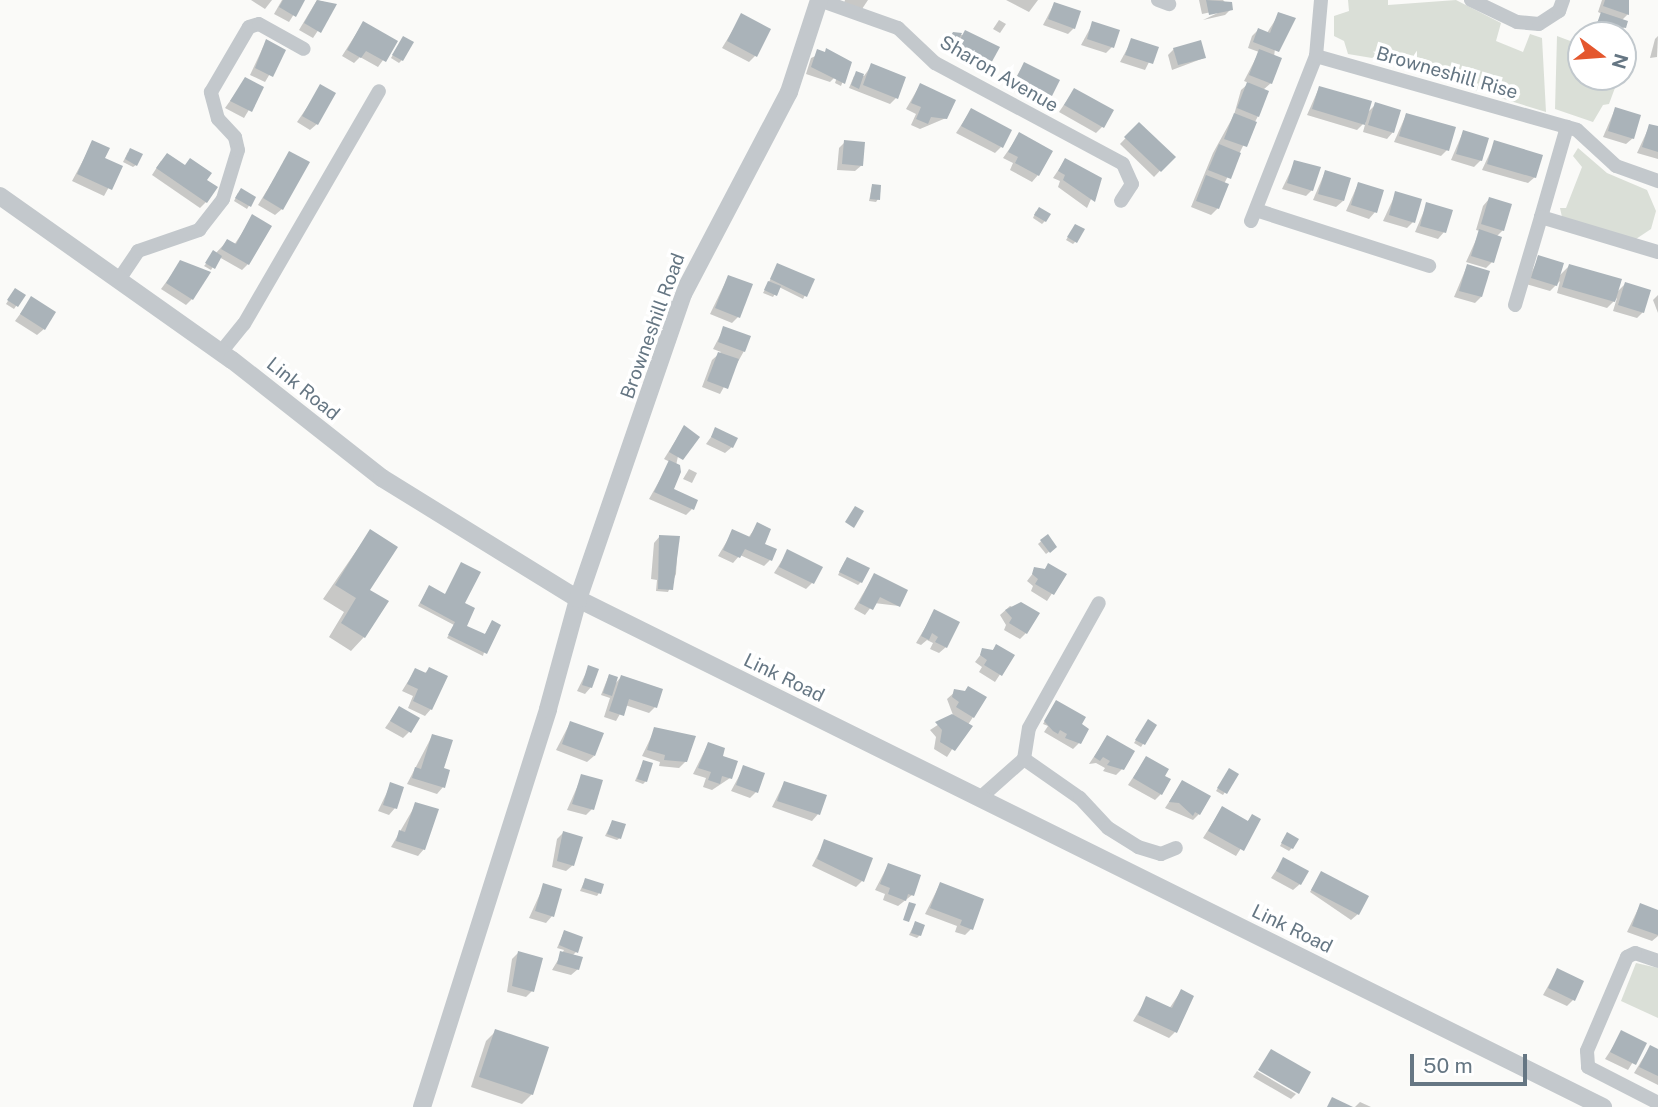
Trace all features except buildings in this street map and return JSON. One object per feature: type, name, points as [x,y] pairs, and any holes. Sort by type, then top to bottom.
[{"type":"street","name":"Sharon Avenue","points":[[819,0],[898,29],[935,63],[1123,164],[1132,184],[1121,201]]},
{"type":"street","name":"Browneshill Road","points":[[422,1107],[548,709],[578,599],[683,294],[789,92],[819,0]]},
{"type":"street","points":[[1321,0],[1316,56],[1254,216],[1429,266]]},
{"type":"street","points":[[1471,0],[1517,22],[1539,24],[1559,11],[1563,0]]},
{"type":"street","points":[[118,281],[138,251],[199,230],[223,199],[238,150],[235,137],[219,118],[211,92],[249,27],[259,24],[304,49]]},
{"type":"street","name":"Browneshill Rise","points":[[1316,56],[1584,134],[1616,166],[1658,181]]},
{"type":"street","points":[[221,352],[244,324],[379,91]]},
{"type":"street","points":[[1515,305],[1567,128]]},
{"type":"street","name":"Link Road","points":[[0,196],[221,352],[382,478],[578,599],[1603,1107]]},
{"type":"street","points":[[1541,217],[1658,252]]},
{"type":"street","points":[[979,798],[1024,759],[1029,728],[1099,603]]},
{"type":"street","points":[[1024,759],[1080,798],[1108,828],[1138,847],[1161,854],[1176,848]]},
{"type":"street","points":[[1658,961],[1635,953],[1627,957],[1587,1051],[1588,1067],[1658,1103]]},
{"type":"shaded area","points":[[1348,0],[1388,0],[1388,5],[1456,0],[1501,23],[1496,41],[1523,52],[1530,34],[1542,38],[1546,112],[1452,83],[1445,66],[1425,68],[1403,59],[1390,48],[1372,58],[1348,54],[1344,41],[1334,36],[1334,16],[1349,11]]},
{"type":"shaded area","points":[[1557,36],[1567,40],[1567,91],[1614,91],[1609,104],[1603,105],[1593,122],[1555,109]]},
{"type":"shaded area","points":[[1578,148],[1607,173],[1647,190],[1656,211],[1651,229],[1633,241],[1562,217],[1560,208],[1566,208],[1582,167],[1573,156]]},
{"type":"shaded area","points":[[1636,963],[1658,968],[1658,1018],[1621,1001]]}]
